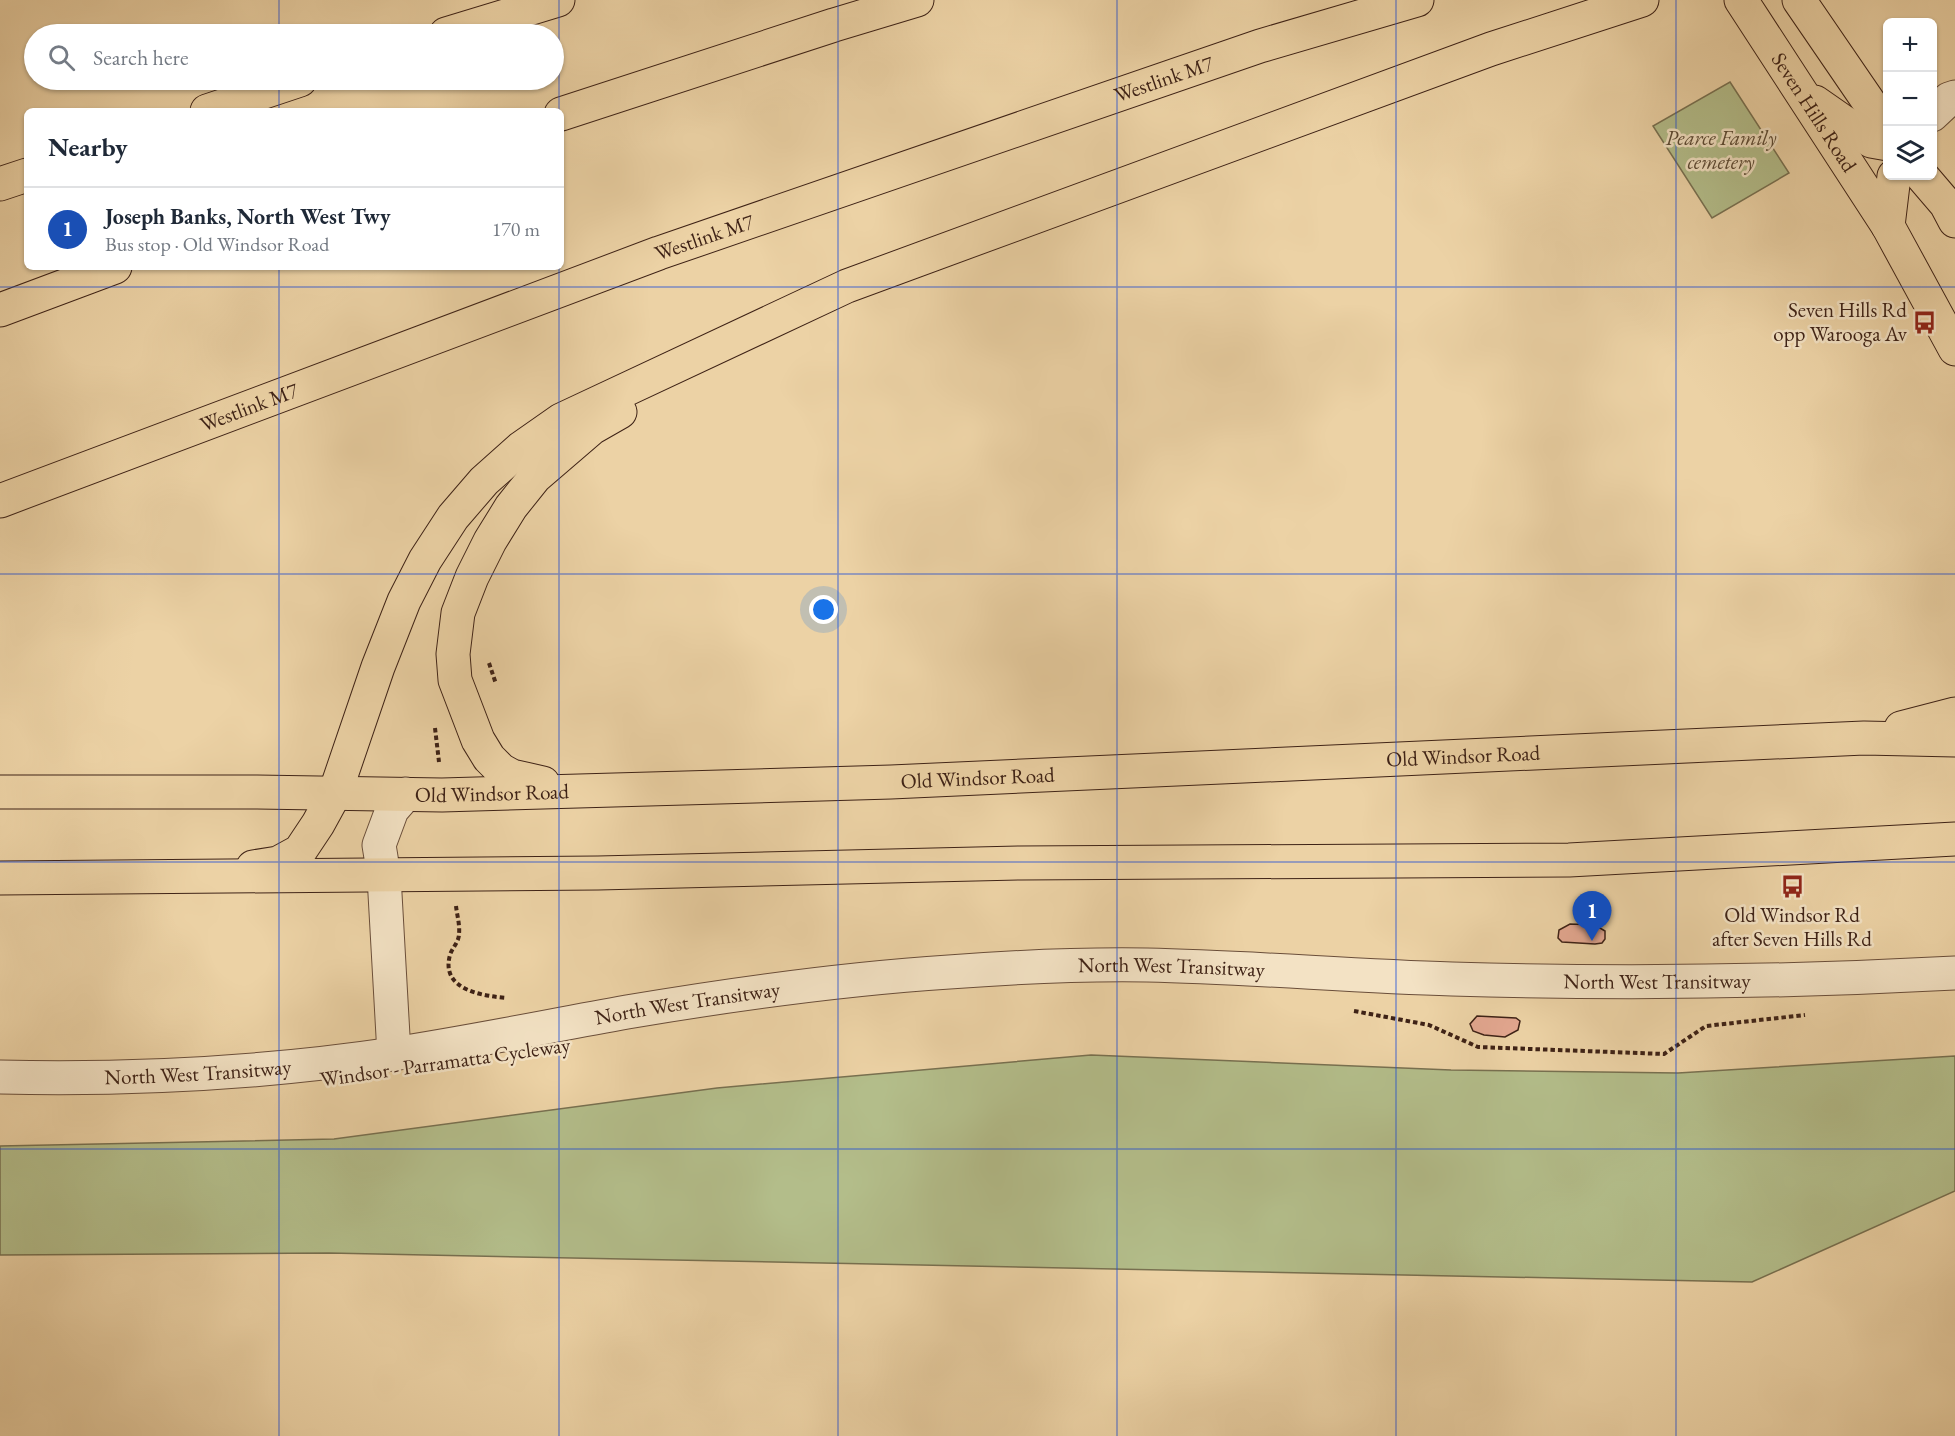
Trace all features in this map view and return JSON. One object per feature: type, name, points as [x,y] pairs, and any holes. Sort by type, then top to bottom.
[{"type":"main road","points":[[479,24],[558,0]]},
{"type":"main road","points":[[564,113],[917,0]]},
{"type":"main road","name":"Westlink M7","points":[[0,501],[659,253],[1260,46],[1417,0]]},
{"type":"main road","points":[[184,878],[278,863],[300,851],[334,793],[374,677],[404,601],[425,560],[453,517],[484,481],[521,448],[561,420],[847,286],[1491,49],[1642,0]]},
{"type":"main road","name":"Seven Hills Road","points":[[1741,0],[1888,226],[1955,349]]},
{"type":"main road","points":[[1799,0],[1884,126]]},
{"type":"main road","points":[[216,108],[270,90]]},
{"type":"main road","points":[[1800,90],[1871,141],[1883,143]]},
{"type":"main road","points":[[0,184],[24,176]]},
{"type":"main road","points":[[1888,226],[1894,180]]},
{"type":"main road","points":[[1925,180],[1946,204],[1955,220]]},
{"type":"main road","points":[[0,310],[107,270]]},
{"type":"main road","points":[[571,790],[512,776],[501,770],[489,758],[478,740],[455,680],[453,654],[458,613],[472,577],[490,541],[512,507],[536,477],[592,428],[847,286]]},
{"type":"main road","points":[[1864,738],[1955,714]]},
{"type":"main road","name":"Old Windsor Road","points":[[0,792],[442,795],[903,781],[1864,738],[1955,740]]},
{"type":"main road","points":[[0,878],[453,875],[1020,863],[1569,860],[1955,839]]},
{"type":"street","points":[[1937,110],[1949,99],[1955,98]]},
{"type":"street","points":[[1937,130],[1955,122]]},
{"type":"street","points":[[394,1054],[384,876],[379,845],[392,810],[406,794]]},
{"type":"street","name":"North West Transitway","points":[[0,1077],[170,1075],[281,1067],[394,1054],[641,1010],[764,991],[879,976],[975,970],[1147,965],[1420,978],[1632,982],[1797,980],[1955,973]]},
{"type":"path","points":[[435,726],[442,795]]},
{"type":"path","points":[[453,875],[460,937],[450,954],[447,968],[452,979],[464,988],[482,996],[514,999]]},
{"type":"path","points":[[1343,1010],[1429,1025],[1478,1047],[1664,1054],[1706,1026],[1809,1015]]},
{"type":"green space","name":"Pearce Family cemetery","points":[[1730,82],[1789,173],[1712,218],[1653,126]]},
{"type":"green space","points":[[1091,1055],[1451,1070],[1678,1073],[1955,1056],[1955,1191],[1752,1282],[329,1253],[0,1255],[0,1146],[334,1139],[717,1088]]},
{"type":"building","points":[[1570,924],[1595,925],[1605,931],[1605,939],[1602,943],[1595,944],[1562,942],[1558,938],[1559,930]]},
{"type":"building","points":[[1477,1016],[1516,1018],[1520,1021],[1518,1030],[1505,1037],[1484,1035],[1473,1031],[1470,1024]]},
{"type":"place","name":"Seven Hills Rd opp Warooga Av","points":[[1925,322]]},
{"type":"place","name":"Old Windsor Rd after Seven Hills Rd","points":[[1792,887]]},
{"type":"place","name":"Joseph Banks, North West Twy","points":[[1592,941]]}]
